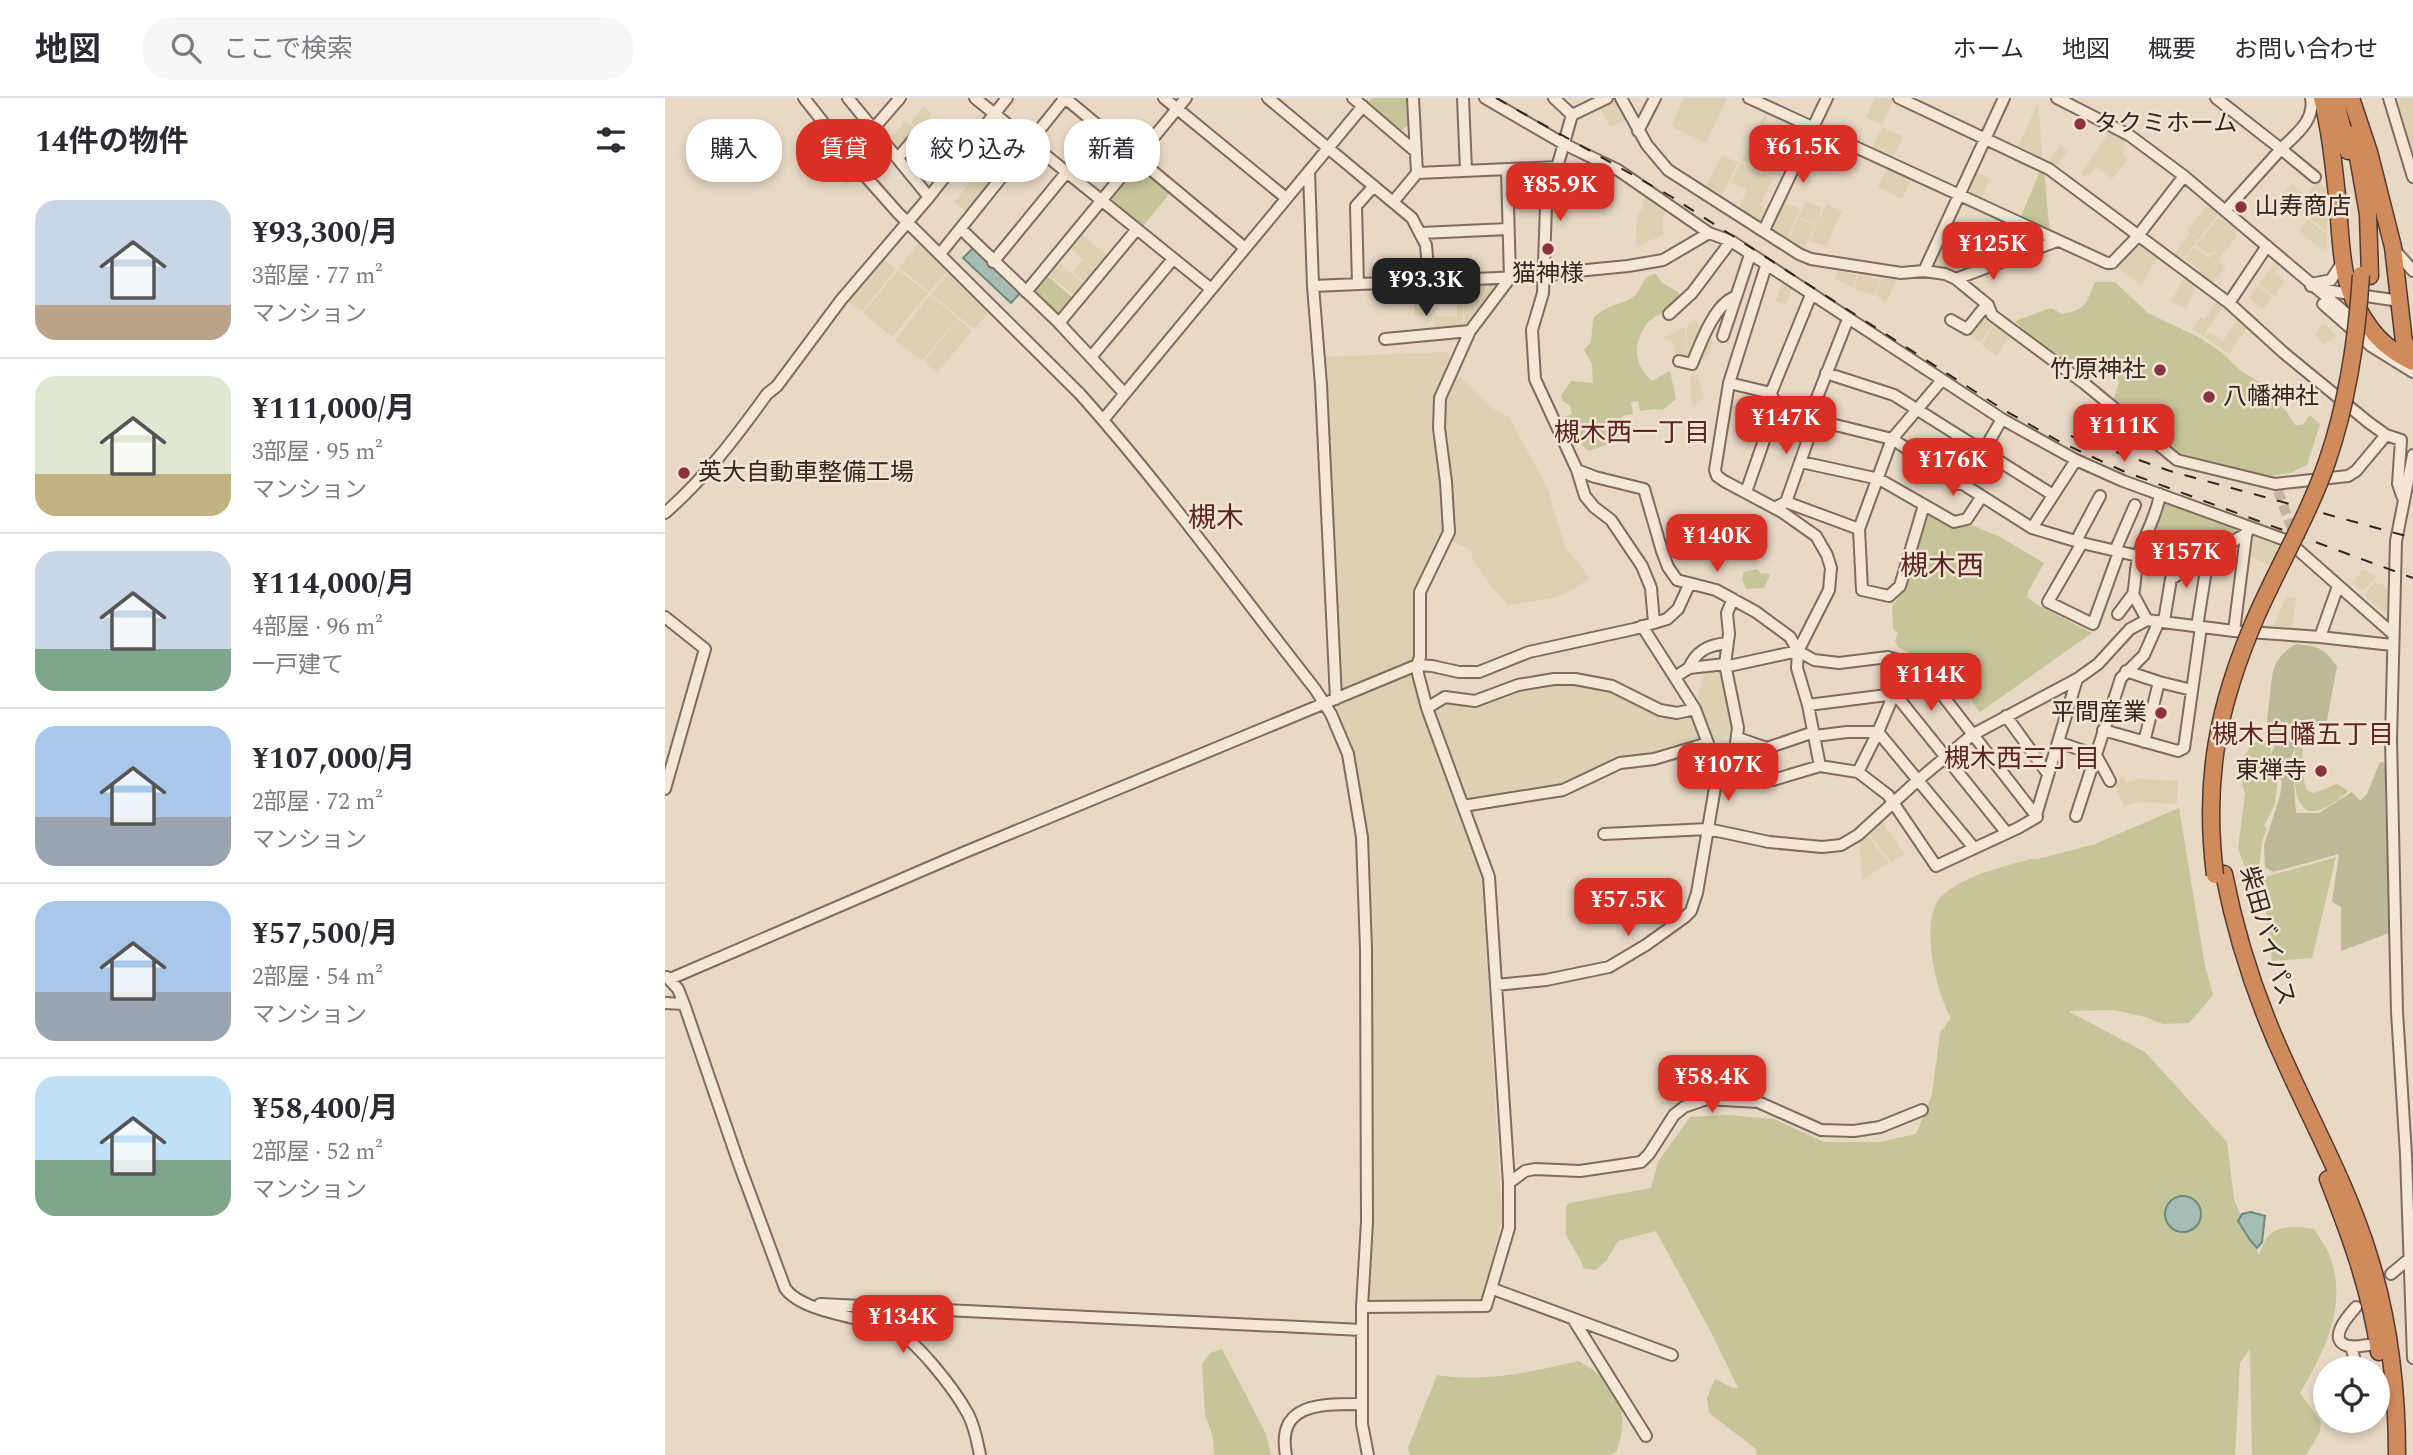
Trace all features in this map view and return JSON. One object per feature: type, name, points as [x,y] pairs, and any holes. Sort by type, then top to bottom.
[{"type":"highway","points":[[2322,98],[2333,156],[2342,263],[2350,295],[2379,339],[2401,357],[2413,362]]},
{"type":"highway","name":"柴田バイパス","points":[[2335,98],[2355,188],[2365,275]]},
{"type":"highway","name":"柴田バイパス","points":[[2344,98],[2363,178],[2368,214],[2365,275],[2354,356],[2335,435],[2313,496],[2240,658],[2220,720],[2210,797],[2229,940],[2248,998],[2344,1219],[2369,1299],[2385,1393],[2388,1455]]},
{"type":"highway","points":[[2351,98],[2369,152],[2393,247],[2404,342],[2413,356]]},
{"type":"highway","name":"柴田バイパス","points":[[2220,874],[2251,979],[2286,1065],[2346,1195],[2369,1254],[2383,1309],[2391,1357],[2397,1455]]},
{"type":"street","points":[[804,98],[867,178],[907,222],[1103,420],[1196,535],[1324,704],[1339,731],[1348,754],[1362,837],[1366,963],[1367,1222],[1362,1307],[1362,1424],[1368,1455]]},
{"type":"street","points":[[848,98],[866,119]]},
{"type":"street","points":[[882,119],[900,98]]},
{"type":"street","points":[[975,98],[1000,119]]},
{"type":"street","points":[[990,119],[1007,98]]},
{"type":"street","points":[[1049,119],[1065,98],[1090,119]]},
{"type":"street","points":[[1164,98],[1286,198]]},
{"type":"street","points":[[1160,130],[1186,98]]},
{"type":"street","points":[[1268,98],[1412,218],[1426,245],[1429,282]]},
{"type":"street","points":[[1353,98],[1416,152]]},
{"type":"street","points":[[1393,202],[1417,173],[1413,98]]},
{"type":"street","points":[[1462,98],[1466,171]]},
{"type":"street","points":[[1485,98],[1564,145],[1619,170],[1709,233],[1731,241],[2002,419],[2075,460],[2247,529],[2296,543],[2392,639]]},
{"type":"street","points":[[1554,98],[1572,115]]},
{"type":"street","points":[[1496,985],[1546,980],[1609,967],[1646,946],[1685,917],[1691,911],[1697,893],[1718,770],[1695,709],[1648,625],[1651,588],[1642,566],[1611,520],[1585,496],[1577,470],[1535,379],[1532,330],[1543,293],[1546,206],[1572,115],[1607,98]]},
{"type":"street","points":[[1621,98],[1638,131],[1668,170],[1811,259],[1901,273],[1945,274],[1956,279],[1988,304],[1992,315],[2084,384],[2177,460],[2276,488],[2348,475],[2356,471],[2386,435]]},
{"type":"street","points":[[1638,131],[1655,98]]},
{"type":"street","points":[[1749,98],[2102,262],[2112,263],[2137,237],[2185,176]]},
{"type":"street","points":[[1764,230],[1827,98]]},
{"type":"street","points":[[1899,98],[2049,169],[2228,303],[2284,353],[2386,435],[2401,440],[2398,484],[2403,498]]},
{"type":"street","points":[[1921,275],[2004,98]]},
{"type":"street","points":[[2057,98],[2129,135],[2185,176],[2379,339]]},
{"type":"street","points":[[2216,98],[2315,177]]},
{"type":"street","points":[[2225,211],[2308,121],[2311,98]]},
{"type":"street","points":[[2389,98],[2413,177]]},
{"type":"street","points":[[1103,420],[1363,106]]},
{"type":"street","points":[[892,150],[929,197]]},
{"type":"street","points":[[898,158],[906,150]]},
{"type":"street","points":[[1050,159],[1064,171]]},
{"type":"street","points":[[1417,173],[1558,167]]},
{"type":"street","points":[[1362,1307],[1486,1306],[1509,1228],[1509,1182],[1488,874],[1427,708],[1417,665],[1420,657],[1420,592],[1449,532],[1439,401],[1470,331],[1510,278],[1507,169]]},
{"type":"street","points":[[1309,171],[1336,699]]},
{"type":"street","points":[[993,261],[1064,175]]},
{"type":"street","points":[[1160,177],[1245,248]]},
{"type":"street","points":[[665,513],[712,465],[767,394],[777,386],[841,300],[941,182]]},
{"type":"street","points":[[940,254],[999,182]]},
{"type":"street","points":[[1078,182],[1211,289]]},
{"type":"street","points":[[1026,292],[1118,182]]},
{"type":"street","points":[[1358,284],[1356,206],[1374,186]]},
{"type":"street","points":[[961,229],[1059,323],[1124,393]]},
{"type":"street","points":[[1059,323],[1137,229]]},
{"type":"street","points":[[1422,233],[1509,229]]},
{"type":"street","points":[[1313,286],[1543,276],[1546,280],[1556,273],[1663,260],[1709,233]]},
{"type":"street","points":[[1669,314],[1692,293],[1731,241]]},
{"type":"street","points":[[1956,279],[2057,241]]},
{"type":"street","points":[[2228,303],[2267,246]]},
{"type":"street","points":[[2393,247],[2413,271]]},
{"type":"street","points":[[1723,336],[1750,255]]},
{"type":"street","points":[[1091,357],[1173,259]]},
{"type":"street","points":[[2342,263],[2332,279],[2310,289],[2314,296],[2371,346],[2413,372]]},
{"type":"street","points":[[1766,266],[1729,383],[1714,470],[1717,476],[1774,508],[1816,536],[1832,568],[1829,590],[1798,651],[1797,668],[1808,705],[1820,766]]},
{"type":"street","points":[[2314,286],[2350,295],[2400,301]]},
{"type":"street","points":[[1746,492],[1776,406],[1771,393],[1811,295]]},
{"type":"street","points":[[1679,361],[1692,364],[1705,331],[1724,303],[1735,297]]},
{"type":"street","points":[[1951,320],[1967,329],[1983,309],[1990,310]]},
{"type":"street","points":[[1774,508],[1786,502],[1801,462],[1826,373],[1848,320]]},
{"type":"street","points":[[1385,339],[1470,331]]},
{"type":"street","points":[[1826,373],[1894,395],[2053,495]]},
{"type":"street","points":[[1924,505],[1901,586],[1889,596],[1862,590],[1859,529],[1892,439],[1942,380]]},
{"type":"street","points":[[1729,383],[1771,393]]},
{"type":"street","points":[[1776,406],[1812,419],[1892,439],[2032,528],[2138,556]]},
{"type":"street","points":[[1959,484],[2002,419]]},
{"type":"street","points":[[2413,456],[2396,541],[2391,739],[2397,1012],[2406,1155],[2413,1358]]},
{"type":"street","points":[[2032,528],[2075,460]]},
{"type":"street","points":[[1801,462],[1879,479],[1954,522],[1967,519],[1982,496]]},
{"type":"street","points":[[1577,470],[1644,489],[1668,567],[1677,580],[1716,590],[1756,612],[1790,637],[1798,651],[1825,663],[1888,657],[1907,663],[1943,696],[2036,814]]},
{"type":"street","points":[[2118,614],[2133,594],[2138,556],[2160,494]]},
{"type":"street","points":[[2100,496],[2048,602],[2093,624],[2135,505]]},
{"type":"street","points":[[1786,502],[1859,529]]},
{"type":"street","points":[[2076,816],[2121,678],[2144,655],[2171,579],[2207,558],[2247,529]]},
{"type":"street","points":[[2234,631],[2247,529]]},
{"type":"street","points":[[2103,730],[2178,751],[2183,748],[2207,558]]},
{"type":"street","points":[[980,1455],[976,1434],[967,1413],[910,1340],[891,1328],[845,1317],[788,1293],[778,1272],[684,1004],[678,989],[668,977],[1417,665],[1459,672],[1479,672],[1529,652],[1667,619],[1678,608],[1689,584]]},
{"type":"street","points":[[2320,637],[2337,586]]},
{"type":"street","points":[[2133,594],[2157,621]]},
{"type":"street","points":[[1732,772],[1738,738],[1725,664],[1727,613],[1733,599]]},
{"type":"street","points":[[665,617],[705,649],[665,789]]},
{"type":"street","points":[[1604,834],[1708,829],[1769,842],[1822,847],[1841,845],[1858,835],[1972,735],[2077,680],[2098,664],[2130,629],[2157,621],[2234,631],[2392,639]]},
{"type":"street","points":[[1689,668],[1694,656],[1702,649],[1727,643]]},
{"type":"street","points":[[1675,677],[1689,668],[1725,664],[1729,666],[1798,651]]},
{"type":"street","points":[[1858,772],[1907,663]]},
{"type":"street","points":[[2126,671],[2192,690]]},
{"type":"street","points":[[1427,708],[1445,696],[1475,701],[1518,685],[1554,679],[1575,679],[1612,686],[1660,710],[1677,713],[1695,709]]},
{"type":"street","points":[[1718,770],[1773,780],[1820,766],[1858,772],[1888,795],[1936,866],[2037,817],[2077,680]]},
{"type":"street","points":[[2144,741],[2159,682]]},
{"type":"street","points":[[1808,705],[1895,694]]},
{"type":"street","points":[[1895,694],[2006,832]]},
{"type":"street","points":[[2007,716],[2048,774]]},
{"type":"street","points":[[1738,738],[1767,748],[1814,734],[1878,732]]},
{"type":"street","points":[[1878,732],[1974,848]]},
{"type":"street","points":[[2058,742],[2096,755],[2110,781]]},
{"type":"street","points":[[1463,806],[1563,790],[1620,764],[1654,759],[1708,743]]},
{"type":"street","points":[[665,1003],[684,1004]]},
{"type":"street","points":[[1509,1182],[1525,1171],[1535,1169],[1580,1171],[1641,1161],[1649,1154],[1674,1115],[1685,1107],[1707,1099],[1758,1102],[1821,1130],[1854,1131],[1880,1127],[1922,1110]]},
{"type":"street","points":[[2391,1275],[2410,1258]]},
{"type":"street","points":[[1493,1289],[1672,1355]]},
{"type":"street","points":[[796,1298],[842,1306],[1362,1330]]},
{"type":"street","points":[[2356,1307],[2340,1330],[2342,1342],[2351,1346],[2378,1343]]},
{"type":"street","points":[[1573,1319],[1646,1436]]},
{"type":"street","points":[[2351,1346],[2354,1356]]},
{"type":"street","points":[[1286,1455],[1285,1429],[1293,1417],[1313,1408],[1362,1404]]},
{"type":"shaded area","points":[[1372,98],[1409,98],[1410,125],[1397,132],[1366,105]]},
{"type":"shaded area","points":[[1618,98],[1628,119],[1610,127],[1599,106]]},
{"type":"shaded area","points":[[1684,98],[1727,98],[1706,143],[1671,126]]},
{"type":"shaded area","points":[[1875,98],[1894,99],[1882,125],[1866,117]]},
{"type":"shaded area","points":[[2397,98],[2413,98],[2413,150],[2408,135]]},
{"type":"shaded area","points":[[2038,103],[2043,161],[2017,148]]},
{"type":"shaded area","points":[[923,107],[932,113],[928,119],[913,119]]},
{"type":"shaded area","points":[[1767,109],[1770,111],[1750,153],[1763,160],[1758,169],[1742,160]]},
{"type":"shaded area","points":[[906,122],[906,144],[899,153],[892,146],[892,137]]},
{"type":"shaded area","points":[[1882,127],[1903,137],[1892,161],[1870,151]]},
{"type":"shaded area","points":[[2110,131],[2127,141],[2122,148],[2125,150],[2122,154],[2128,159],[2112,179],[2096,167],[2090,175],[2087,173],[2084,177],[2081,174]]},
{"type":"shaded area","points":[[2060,145],[2068,151],[2056,167],[2050,164],[2050,159]]},
{"type":"shaded area","points":[[1722,155],[1738,163],[1720,198],[1704,190]]},
{"type":"shaded area","points":[[1741,163],[1773,179],[1760,205],[1770,211],[1763,224],[1737,211],[1747,190],[1731,182]]},
{"type":"shaded area","points":[[1888,166],[1912,178],[1902,199],[1878,187]]},
{"type":"shaded area","points":[[2041,169],[2044,171],[2050,235],[2019,221]]},
{"type":"shaded area","points":[[1974,172],[1990,179],[1980,202],[1963,195]]},
{"type":"shaded area","points":[[1160,181],[1172,191],[1141,228],[1107,199],[1121,182]]},
{"type":"shaded area","points":[[2318,181],[2326,189],[2327,232],[2296,207]]},
{"type":"shaded area","points":[[971,182],[992,184],[968,213],[954,202]]},
{"type":"shaded area","points":[[2292,184],[2304,194],[2294,205],[2282,195]]},
{"type":"shaded area","points":[[1646,191],[1668,205],[1663,218],[1663,235],[1638,246],[1637,215],[1642,209]]},
{"type":"shaded area","points":[[1782,201],[1800,209],[1787,239],[1770,228]]},
{"type":"shaded area","points":[[1806,201],[1821,208],[1818,214],[1804,209],[1820,216],[1816,225],[1798,217]]},
{"type":"shaded area","points":[[1827,204],[1842,211],[1826,246],[1809,241]]},
{"type":"shaded area","points":[[2208,204],[2219,213],[2179,264],[2171,258],[2189,234],[2196,239],[2187,230]]},
{"type":"shaded area","points":[[2220,216],[2237,230],[2237,236],[2220,257],[2219,262],[2226,266],[2211,286],[2196,275],[2200,270],[2185,259],[2194,247],[2209,258],[2214,253],[2218,255],[2214,251],[2208,254],[2196,245]]},
{"type":"shaded area","points":[[1798,218],[1815,226],[1803,251],[1787,242]]},
{"type":"shaded area","points":[[2308,219],[2327,234],[2327,250],[2299,232]]},
{"type":"shaded area","points":[[1080,233],[1109,257],[1097,271],[1069,247]]},
{"type":"shaded area","points":[[2135,239],[2158,257],[2141,285],[2115,265]]},
{"type":"shaded area","points":[[919,243],[947,271],[929,291],[899,268]]},
{"type":"shaded area","points":[[1962,244],[1979,251],[1970,270],[1960,274],[1949,272]]},
{"type":"shaded area","points":[[1939,245],[1956,255],[1947,272],[1929,271]]},
{"type":"shaded area","points":[[973,248],[1020,293],[1011,303],[963,258]]},
{"type":"shaded area","points":[[882,258],[896,269],[862,311],[848,301]]},
{"type":"shaded area","points":[[1083,260],[1096,271],[1087,283],[1073,272]]},
{"type":"shaded area","points":[[1056,261],[1085,284],[1075,296],[1046,273]]},
{"type":"shaded area","points":[[2276,262],[2280,265],[2274,273],[2285,281],[2274,296],[2259,284]]},
{"type":"shaded area","points":[[898,270],[928,293],[892,337],[863,313]]},
{"type":"shaded area","points":[[1838,271],[1857,274],[1853,287],[1835,279]]},
{"type":"shaded area","points":[[949,274],[988,313],[974,329],[931,294]]},
{"type":"shaded area","points":[[1045,274],[1074,299],[1058,318],[1029,293]]},
{"type":"shaded area","points":[[1656,274],[1661,282],[1680,296],[1672,306],[1646,325],[1638,340],[1638,361],[1652,381],[1670,371],[1676,399],[1663,410],[1640,411],[1638,401],[1631,402],[1633,414],[1622,416],[1620,440],[1589,451],[1564,430],[1557,420],[1572,414],[1570,406],[1561,396],[1571,381],[1593,383],[1592,364],[1584,350],[1591,342],[1593,318],[1603,310],[1633,297],[1647,277]]},
{"type":"shaded area","points":[[1859,274],[1872,277],[1870,287],[1873,278],[1880,278],[1875,295],[1854,289]]},
{"type":"shaded area","points":[[2184,278],[2196,287],[2186,309],[2171,301]]},
{"type":"shaded area","points":[[1881,279],[1897,279],[1886,304],[1876,295]]},
{"type":"shaded area","points":[[1506,281],[1472,326],[1464,326],[1464,285],[1488,283],[1468,325],[1490,283]]},
{"type":"shaded area","points":[[2095,282],[2115,282],[2148,313],[2200,338],[2221,352],[2241,371],[2269,388],[2275,401],[2295,425],[2304,423],[2309,415],[2320,424],[2307,465],[2290,473],[2268,476],[2180,453],[2114,399],[2119,381],[2082,359],[2066,360],[2029,335],[2015,321],[2051,308],[2062,314],[2077,310],[2087,301]]},
{"type":"shaded area","points":[[1782,284],[1792,289],[1786,305],[1776,301]]},
{"type":"shaded area","points":[[1457,285],[1462,285],[1463,329],[1435,330],[1435,316],[1457,316]]},
{"type":"shaded area","points":[[1414,286],[1431,286],[1431,316],[1415,316]]},
{"type":"shaded area","points":[[2258,286],[2272,297],[2263,309],[2249,298]]},
{"type":"shaded area","points":[[930,295],[958,318],[922,361],[895,340]]},
{"type":"shaded area","points":[[2217,300],[2224,305],[2203,336],[2192,329],[2200,317],[2204,320]]},
{"type":"shaded area","points":[[1982,313],[1995,323],[1980,342],[1968,333]]},
{"type":"shaded area","points":[[958,319],[972,331],[937,373],[924,362]]},
{"type":"shaded area","points":[[2238,319],[2248,326],[2229,354],[2205,337],[2209,332],[2223,341]]},
{"type":"shaded area","points":[[1695,320],[1704,329],[1698,346],[1687,360],[1687,326]]},
{"type":"shaded area","points":[[1998,321],[2013,333],[1996,356],[1981,344]]},
{"type":"shaded area","points":[[2323,323],[2337,336],[2323,344],[2315,335]]},
{"type":"shaded area","points":[[1683,328],[1685,360],[1676,354],[1673,343],[1664,338]]},
{"type":"shaded area","points":[[1707,340],[1712,341],[1710,353],[1694,374],[1699,379],[1704,398],[1696,405],[1692,404],[1690,379]]},
{"type":"shaded area","points":[[1448,352],[1451,361],[1433,406],[1446,527],[1414,595],[1414,660],[1339,693],[1323,357]]},
{"type":"shaded area","points":[[1456,373],[1495,410],[1509,417],[1547,487],[1565,547],[1590,578],[1567,593],[1549,599],[1509,605],[1490,585],[1472,558],[1471,550],[1452,541],[1444,401]]},
{"type":"shaded area","points":[[2165,498],[2240,529],[2238,536],[2189,564],[2150,545]]},
{"type":"shaded area","points":[[1928,512],[1954,527],[1967,523],[2000,537],[2044,563],[2027,597],[2092,633],[1980,712],[1948,673],[1931,666],[1921,666],[1909,658],[1910,653],[1898,647],[1895,641],[1898,633],[1893,629],[1892,607],[1908,583]]},
{"type":"shaded area","points":[[2251,532],[2282,544],[2271,566],[2247,554]]},
{"type":"shaded area","points":[[1757,569],[1761,574],[1770,575],[1764,588],[1746,589],[1742,579],[1744,572]]},
{"type":"shaded area","points":[[2363,570],[2377,576],[2362,592],[2352,583]]},
{"type":"shaded area","points":[[2375,582],[2389,590],[2389,605],[2385,613],[2364,595]]},
{"type":"shaded area","points":[[2287,596],[2296,598],[2292,631],[2272,629]]},
{"type":"shaded area","points":[[2296,644],[2320,649],[2337,666],[2326,726],[2296,721],[2295,748],[2292,755],[2296,813],[2319,813],[2352,792],[2360,801],[2367,794],[2380,762],[2386,763],[2385,799],[2392,932],[2341,951],[2341,907],[2332,902],[2339,854],[2273,872],[2265,867],[2264,845],[2282,782],[2271,755],[2276,742],[2266,737],[2272,676],[2281,656]]},
{"type":"shaded area","points":[[1721,667],[1735,734],[1713,740],[1698,697],[1705,671]]},
{"type":"shaded area","points":[[1411,672],[1482,878],[1502,1219],[1482,1301],[1369,1301],[1373,922],[1366,826],[1356,763],[1333,707]]},
{"type":"shaded area","points":[[1554,679],[1613,693],[1652,712],[1675,718],[1692,715],[1701,740],[1654,754],[1619,757],[1561,785],[1468,800],[1435,710],[1448,704],[1474,707]]},
{"type":"shaded area","points":[[2300,724],[2303,773],[2307,791],[2314,793],[2337,784],[2348,791],[2332,804],[2312,811],[2303,807],[2297,797],[2294,766]]},
{"type":"shaded area","points":[[2254,743],[2271,743],[2270,765],[2278,778],[2275,804],[2264,826],[2267,828],[2262,842],[2259,868],[2246,870],[2238,848],[2245,793],[2242,784],[2244,772],[2240,761]]},
{"type":"shaded area","points":[[2123,777],[2126,783],[2140,779],[2178,781],[2177,804],[2138,802],[2125,806],[2114,785]]},
{"type":"shaded area","points":[[2179,808],[2205,966],[2213,995],[2189,1023],[2163,1024],[2114,1010],[2068,1011],[2145,1052],[2227,1142],[2234,1200],[2259,1255],[2270,1234],[2288,1227],[2315,1230],[2326,1248],[2335,1272],[2335,1308],[2325,1343],[2320,1356],[2313,1356],[2313,1369],[2300,1393],[2313,1411],[2313,1433],[2319,1433],[2306,1455],[2252,1455],[2250,1349],[2240,1363],[2235,1455],[1757,1455],[1756,1449],[1709,1413],[1707,1398],[1715,1379],[1738,1388],[1656,1231],[1618,1241],[1606,1261],[1596,1270],[1583,1268],[1566,1235],[1566,1207],[1569,1203],[1651,1188],[1658,1162],[1690,1117],[1729,1115],[1774,1119],[1824,1142],[1880,1142],[1916,1134],[1932,1095],[1940,1033],[1951,1018],[1940,991],[1932,954],[1930,936],[1936,904],[1954,887],[1985,872],[2095,844]]},
{"type":"shaded area","points":[[1880,819],[1905,854],[1891,862],[1866,830]]},
{"type":"shaded area","points":[[1867,835],[1889,863],[1862,880],[1859,837]]},
{"type":"shaded area","points":[[2336,857],[2312,958],[2272,961],[2262,878]]},
{"type":"shaded area","points":[[2183,1196],[2196,1201],[2201,1214],[2196,1227],[2183,1232],[2170,1227],[2165,1214],[2170,1201]]},
{"type":"shaded area","points":[[2251,1212],[2265,1216],[2262,1242],[2257,1248],[2238,1221],[2242,1214]]},
{"type":"shaded area","points":[[1222,1349],[1266,1434],[1271,1455],[1214,1455],[1213,1437],[1205,1414],[1202,1364],[1210,1353]]},
{"type":"shaded area","points":[[1578,1361],[1603,1378],[1618,1398],[1622,1423],[1616,1452],[1608,1455],[1410,1455],[1408,1448],[1437,1375],[1490,1377]]},
{"type":"waterway","points":[[1910,278],[1934,278]]},
{"type":"waterway","points":[[2259,475],[2277,479]]},
{"type":"tunnel","points":[[2278,491],[2295,538]]},
{"type":"railway","points":[[1496,98],[1672,197],[2004,410],[2062,443],[2123,471],[2413,578]]},
{"type":"railway","points":[[2071,436],[2170,471],[2413,538]]},
{"type":"place","name":"タクミホーム","points":[[2080,124]]},
{"type":"place","name":"山寿商店","points":[[2241,207]]},
{"type":"place","name":"猫神様","points":[[1548,249]]},
{"type":"place","name":"竹原神社","points":[[2160,370]]},
{"type":"place","name":"八幡神社","points":[[2209,397]]},
{"type":"place","name":"英大自動車整備工場","points":[[684,473]]},
{"type":"place","name":"平間産業","points":[[2161,713]]},
{"type":"place","name":"東禅寺","points":[[2321,771]]},
{"type":"district","name":"槻木西一丁目","points":[[1632,433]]},
{"type":"district","name":"槻木","points":[[1216,518]]},
{"type":"district","name":"槻木西","points":[[1942,566]]},
{"type":"district","name":"槻木白幡五丁目","points":[[2303,735]]},
{"type":"district","name":"槻木西三丁目","points":[[2022,759]]}]
